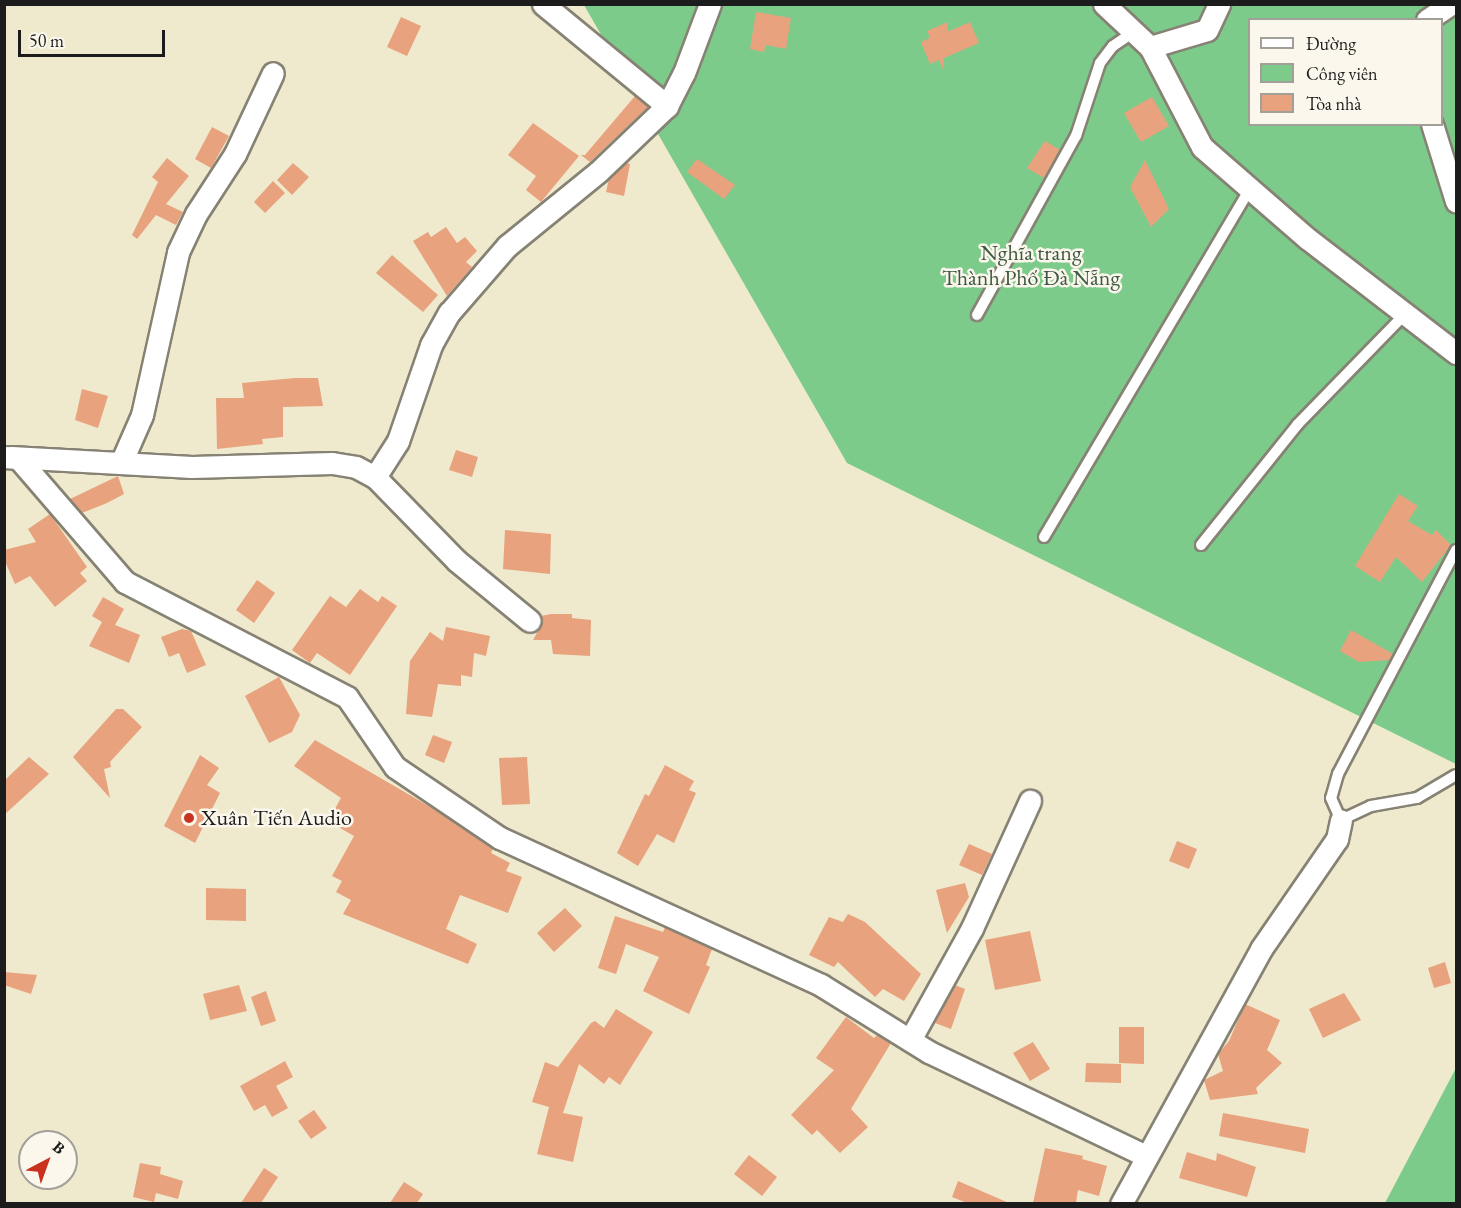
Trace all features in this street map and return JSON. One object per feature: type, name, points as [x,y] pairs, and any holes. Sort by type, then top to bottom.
[{"type":"street","points":[[543,4],[667,106]]},
{"type":"street","points":[[375,477],[398,441],[431,345],[449,313],[507,246],[598,172],[667,106],[684,73],[710,4]]},
{"type":"street","points":[[1104,4],[1142,40],[1202,147],[1250,189],[1456,353]]},
{"type":"street","points":[[1142,40],[1208,30],[1220,4]]},
{"type":"street","points":[[1430,18],[1451,4]]},
{"type":"street","points":[[121,463],[142,415],[178,252],[196,214],[235,154],[273,73]]},
{"type":"street","points":[[1433,126],[1456,201]]},
{"type":"street","points":[[4,457],[192,467],[332,463],[356,467],[375,477],[457,561],[530,621]]},
{"type":"street","points":[[4,457],[18,458],[125,582],[347,697],[394,767],[500,838],[820,985],[910,1040],[1144,1155]]},
{"type":"street","points":[[910,1040],[972,928],[1030,801]]},
{"type":"street","points":[[1121,1203],[1144,1155],[1266,940],[1337,839],[1341,820]]},
{"type":"lane","points":[[977,315],[1076,136],[1100,63],[1113,46],[1142,40]]},
{"type":"lane","points":[[1044,537],[1250,189]]},
{"type":"lane","points":[[1201,545],[1297,425],[1406,313]]},
{"type":"lane","points":[[1456,550],[1417,618],[1334,781],[1331,798],[1341,820],[1371,806],[1417,798],[1456,775]]},
{"type":"green space","name":"Nghĩa trang Thành Phố Đà Nẵng","points":[[584,5],[1456,5],[1456,764],[847,463]]},
{"type":"green space","points":[[1456,1068],[1456,1203],[1385,1203]]},
{"type":"building","points":[[756,12],[791,18],[786,49],[766,45],[764,52],[750,49]]},
{"type":"building","points":[[401,17],[421,26],[407,56],[387,47]]},
{"type":"building","points":[[948,22],[947,32],[970,22],[979,43],[944,58],[943,69],[939,60],[930,64],[921,42],[930,38],[927,31]]},
{"type":"building","points":[[635,96],[648,107],[590,162],[581,155],[585,155]]},
{"type":"building","points":[[1152,97],[1169,126],[1141,142],[1124,113]]},
{"type":"building","points":[[533,123],[579,156],[541,202],[526,190],[536,176],[508,155]]},
{"type":"building","points":[[212,127],[229,136],[211,168],[195,159]]},
{"type":"building","points":[[1045,141],[1060,150],[1044,178],[1027,168]]},
{"type":"building","points":[[167,158],[189,176],[166,204],[183,212],[176,225],[156,215],[137,239],[132,235],[158,182],[152,177]]},
{"type":"building","points":[[697,159],[735,185],[724,199],[687,172]]},
{"type":"building","points":[[1145,160],[1169,209],[1151,227],[1130,187]]},
{"type":"building","points":[[293,163],[309,177],[292,195],[277,180]]},
{"type":"building","points":[[626,163],[630,164],[624,196],[606,192],[609,179]]},
{"type":"building","points":[[273,181],[285,193],[265,213],[254,202]]},
{"type":"building","points":[[446,227],[457,243],[465,237],[477,251],[466,262],[472,267],[447,296],[413,241],[428,232],[431,237]]},
{"type":"building","points":[[392,255],[438,295],[423,312],[376,273]]},
{"type":"building","points":[[318,378],[323,406],[283,407],[283,437],[262,439],[263,444],[217,449],[216,398],[244,398],[242,383]]},
{"type":"building","points":[[82,389],[108,396],[98,428],[75,420]]},
{"type":"building","points":[[456,450],[478,457],[472,477],[449,470]]},
{"type":"building","points":[[118,476],[124,494],[107,503],[82,513],[70,499]]},
{"type":"building","points":[[1399,494],[1418,506],[1408,521],[1432,535],[1436,530],[1451,545],[1422,582],[1396,557],[1380,582],[1355,566]]},
{"type":"building","points":[[50,514],[87,567],[80,573],[87,581],[55,607],[30,576],[15,584],[4,559],[4,550],[36,542],[28,529]]},
{"type":"building","points":[[505,530],[551,534],[550,574],[503,569]]},
{"type":"building","points":[[257,580],[275,593],[254,623],[236,610]]},
{"type":"building","points":[[360,589],[378,602],[382,596],[397,606],[350,675],[317,653],[310,663],[292,650],[330,596],[346,607]]},
{"type":"building","points":[[103,597],[124,609],[115,625],[140,635],[129,663],[89,646],[102,622],[92,616]]},
{"type":"building","points":[[572,614],[572,618],[591,620],[590,656],[553,654],[551,640],[533,640],[542,624],[541,616]]},
{"type":"building","points":[[446,627],[490,636],[486,656],[474,653],[472,677],[461,675],[461,686],[438,684],[432,717],[406,714],[410,661],[430,632],[443,641]]},
{"type":"building","points":[[182,629],[191,631],[206,665],[187,673],[179,653],[169,657],[161,637]]},
{"type":"building","points":[[1351,630],[1393,654],[1389,660],[1359,662],[1340,651]]},
{"type":"building","points":[[279,677],[300,715],[292,732],[269,743],[245,696]]},
{"type":"building","points":[[116,709],[123,709],[142,727],[110,762],[111,767],[104,769],[110,798],[73,757]]},
{"type":"building","points":[[433,735],[452,742],[444,763],[425,755]]},
{"type":"building","points":[[315,740],[439,812],[493,848],[491,853],[510,863],[506,871],[522,877],[508,913],[460,895],[446,929],[477,944],[468,964],[343,914],[351,900],[336,892],[342,881],[332,876],[354,836],[328,821],[341,798],[294,766]]},
{"type":"building","points":[[200,755],[219,768],[207,785],[220,793],[195,843],[164,826]]},
{"type":"building","points":[[29,757],[49,774],[4,815],[4,781]]},
{"type":"building","points":[[527,757],[530,804],[502,805],[499,758]]},
{"type":"building","points":[[665,765],[694,781],[689,790],[696,793],[674,843],[657,834],[638,866],[617,853],[645,794],[649,796]]},
{"type":"building","points":[[1177,841],[1197,849],[1189,869],[1169,861]]},
{"type":"building","points":[[969,844],[992,854],[982,875],[959,865]]},
{"type":"building","points":[[965,883],[969,897],[947,933],[936,890]]},
{"type":"building","points":[[206,888],[246,889],[246,921],[206,920]]},
{"type":"building","points":[[565,908],[582,926],[554,952],[537,933]]},
{"type":"building","points":[[848,914],[865,922],[921,974],[904,1001],[883,989],[875,997],[838,962],[834,967],[809,955],[829,917],[843,922]]},
{"type":"building","points":[[615,916],[663,932],[665,927],[712,949],[706,965],[710,967],[689,1014],[643,991],[659,957],[626,944],[616,974],[598,968]]},
{"type":"building","points":[[1030,931],[1041,981],[995,990],[985,940]]},
{"type":"building","points":[[1445,962],[1451,983],[1434,988],[1428,968]]},
{"type":"building","points":[[4,972],[37,975],[31,994],[4,985]]},
{"type":"building","points":[[239,985],[247,1011],[210,1020],[203,994]]},
{"type":"building","points":[[955,985],[965,989],[951,1029],[935,1023]]},
{"type":"building","points":[[266,991],[276,1021],[261,1026],[251,997]]},
{"type":"building","points":[[1344,993],[1361,1020],[1323,1038],[1309,1009]]},
{"type":"building","points":[[1245,1004],[1280,1020],[1267,1050],[1282,1063],[1256,1088],[1258,1094],[1210,1100],[1204,1080],[1223,1071],[1218,1054],[1229,1041]]},
{"type":"building","points":[[616,1009],[653,1032],[620,1085],[609,1077],[604,1084],[579,1064],[563,1113],[583,1117],[573,1162],[537,1154],[549,1107],[532,1102],[545,1062],[558,1067],[591,1023],[595,1021],[604,1028]]},
{"type":"building","points":[[846,1017],[874,1038],[877,1035],[891,1043],[851,1109],[868,1127],[840,1153],[817,1130],[812,1135],[791,1115],[834,1070],[816,1058]]},
{"type":"building","points":[[1119,1027],[1144,1027],[1144,1064],[1119,1063]]},
{"type":"building","points":[[1033,1042],[1050,1069],[1030,1081],[1013,1053]]},
{"type":"building","points":[[285,1061],[293,1077],[276,1086],[288,1108],[272,1117],[265,1105],[254,1111],[240,1086]]},
{"type":"building","points":[[1086,1063],[1121,1064],[1121,1083],[1085,1082]]},
{"type":"building","points":[[314,1110],[327,1128],[311,1139],[298,1121]]},
{"type":"building","points":[[1223,1113],[1309,1129],[1305,1153],[1219,1136]]},
{"type":"building","points":[[1045,1148],[1083,1156],[1082,1159],[1107,1166],[1099,1196],[1078,1190],[1076,1203],[1033,1203]]},
{"type":"building","points":[[1187,1152],[1216,1161],[1217,1153],[1256,1167],[1247,1197],[1179,1178]]},
{"type":"building","points":[[749,1155],[777,1177],[762,1196],[734,1174]]},
{"type":"building","points":[[140,1163],[161,1167],[160,1174],[183,1181],[178,1199],[156,1193],[154,1202],[133,1197]]},
{"type":"building","points":[[264,1168],[278,1177],[261,1203],[241,1203]]},
{"type":"building","points":[[958,1181],[1009,1203],[967,1203],[952,1197]]},
{"type":"building","points":[[404,1182],[423,1194],[417,1203],[390,1203]]},
{"type":"place","name":"Xuân Tiến Audio","points":[[189,818]]}]
